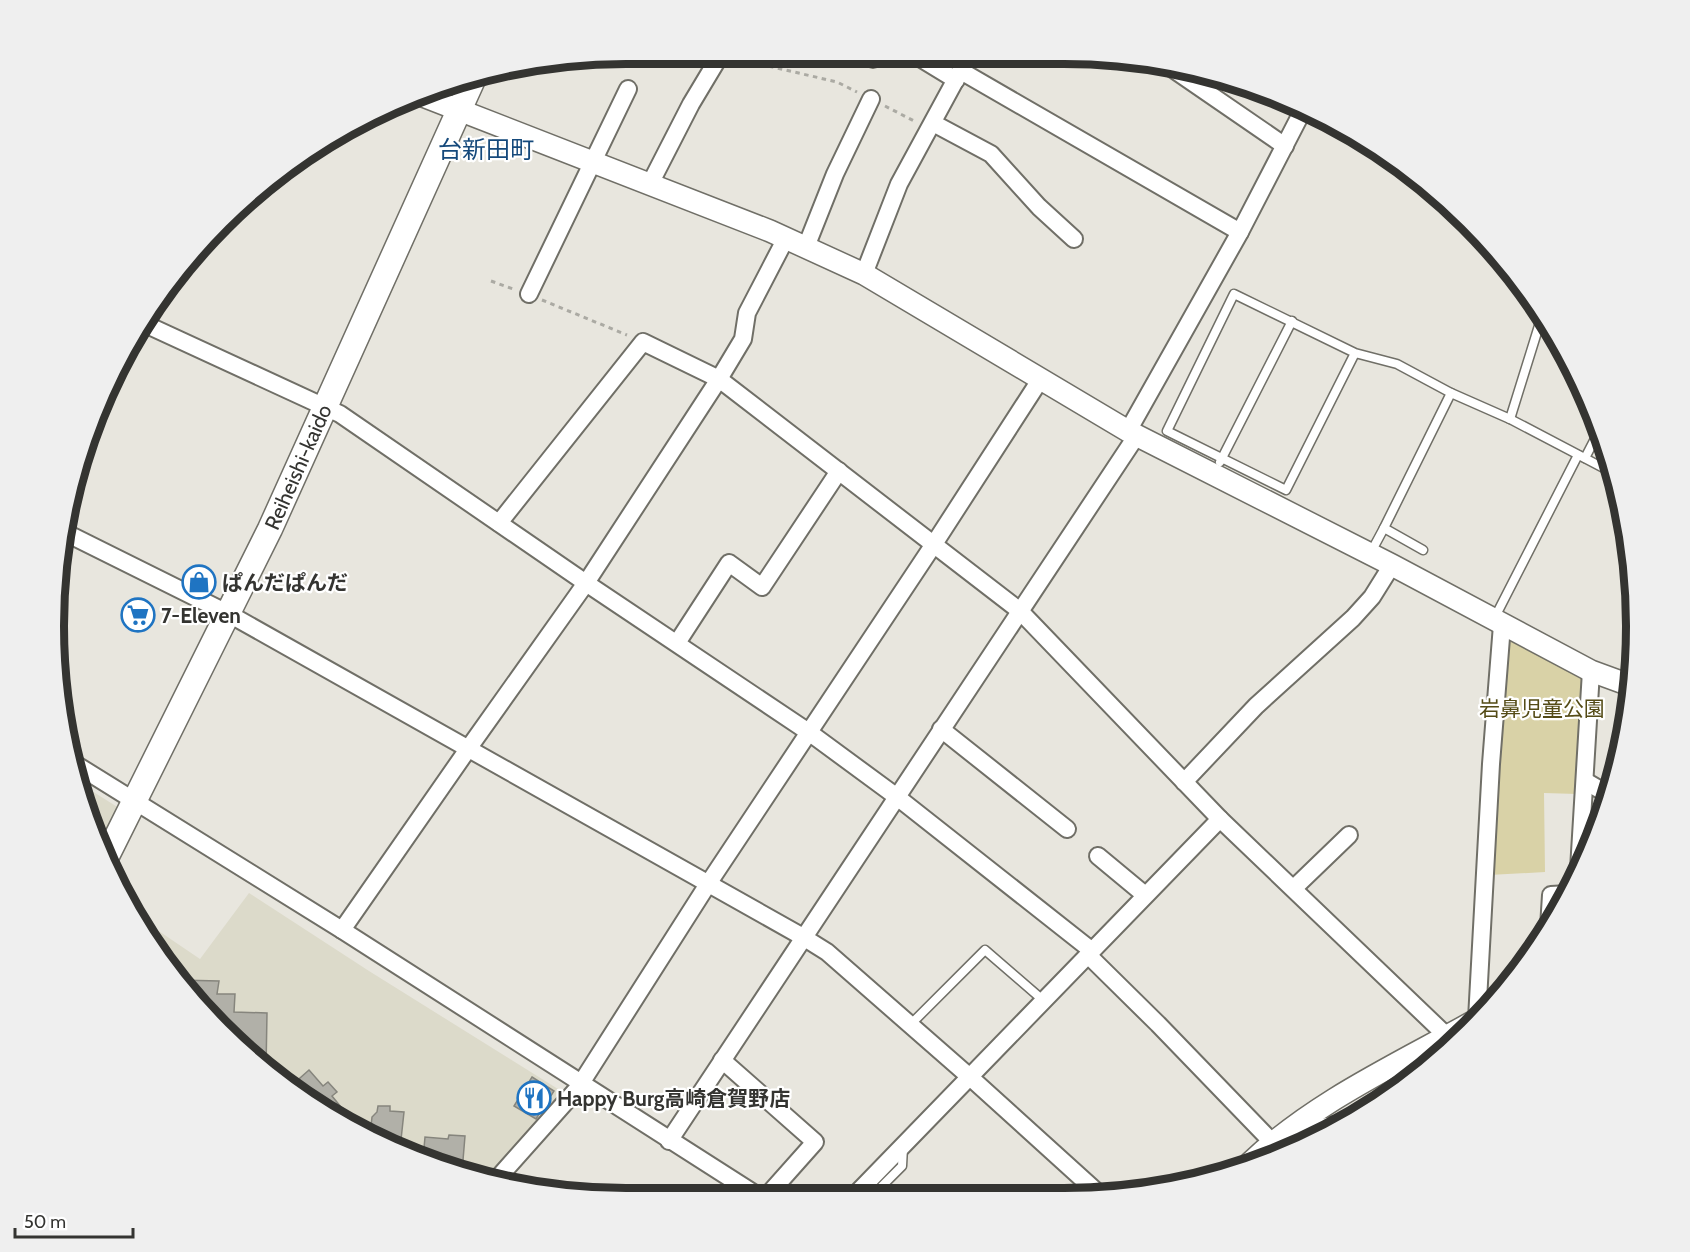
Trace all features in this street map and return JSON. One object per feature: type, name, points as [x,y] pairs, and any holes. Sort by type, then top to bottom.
[{"type":"main road","name":"Reiheishi-kaido","points":[[111,849],[270,529],[469,87]]},
{"type":"street","points":[[650,184],[691,104],[715,64]]},
{"type":"street","points":[[934,64],[1240,232]]},
{"type":"street","points":[[864,274],[899,184],[964,64]]},
{"type":"street","points":[[1186,78],[1285,146]]},
{"type":"street","points":[[529,294],[628,89]]},
{"type":"street","points":[[432,99],[786,238],[864,274],[1133,433],[1218,466],[1370,554],[1591,671],[1622,682]]},
{"type":"street","points":[[806,247],[835,174],[871,99]]},
{"type":"street","points":[[669,1141],[1020,611],[1133,433],[1300,116]]},
{"type":"street","points":[[932,126],[991,154],[1039,207],[1074,239]]},
{"type":"street","points":[[342,930],[586,583],[719,379],[743,339],[747,313],[786,238]]},
{"type":"street","points":[[151,327],[340,414],[810,733],[897,797],[1090,953],[1272,1142]]},
{"type":"street","points":[[499,523],[643,342],[719,379],[934,544],[1039,628],[1220,819],[1448,1035]]},
{"type":"street","points":[[502,1173],[578,1088],[708,884],[810,733],[1040,380]]},
{"type":"street","points":[[676,643],[729,563],[762,587],[839,471]]},
{"type":"street","points":[[72,536],[229,614],[827,952],[1091,1187]]},
{"type":"street","points":[[1184,782],[1256,706],[1353,618],[1372,597],[1392,564]]},
{"type":"street","points":[[1478,1005],[1498,622]]},
{"type":"street","points":[[1581,846],[1591,671]]},
{"type":"street","points":[[941,729],[1067,829]]},
{"type":"street","points":[[84,770],[342,930],[745,1188]]},
{"type":"street","points":[[1585,781],[1601,790]]},
{"type":"street","points":[[862,1188],[1220,819]]},
{"type":"street","points":[[1294,888],[1349,835]]},
{"type":"street","points":[[1098,856],[1145,895]]},
{"type":"street","points":[[1550,906],[1551,895],[1557,895]]},
{"type":"street","points":[[1262,1151],[1292,1127],[1348,1091],[1437,1045]]},
{"type":"street","points":[[722,1060],[815,1142],[774,1188]]},
{"type":"street","points":[[1292,1127],[1316,1128]]},
{"type":"lane","points":[[1356,353],[1286,490],[1218,466],[1167,430],[1234,294],[1356,353],[1397,364],[1602,467]]},
{"type":"lane","points":[[1218,466],[1292,321]]},
{"type":"lane","points":[[1510,419],[1539,327]]},
{"type":"lane","points":[[1370,554],[1451,393]]},
{"type":"lane","points":[[1498,622],[1582,456],[1593,439]]},
{"type":"lane","points":[[1384,528],[1423,550]]},
{"type":"lane","points":[[910,1025],[985,950],[1044,1001]]},
{"type":"lane","points":[[880,1188],[902,1166],[903,1147]]},
{"type":"path","points":[[762,64],[837,82],[932,126]]},
{"type":"path","points":[[491,281],[529,294],[643,342]]},
{"type":"shaded area","points":[[89,789],[119,808],[105,836]]},
{"type":"shaded area","points":[[249,893],[566,1094],[497,1172],[446,1158],[378,1130],[314,1093],[284,1071],[229,1023],[204,996],[152,926],[200,959]]},
{"type":"green space","name":"岩鼻児童公園","points":[[1509,639],[1583,676],[1577,794],[1544,793],[1545,872],[1489,875]]},
{"type":"building","points":[[191,980],[219,981],[217,994],[235,994],[234,1012],[267,1013],[266,1056],[229,1023]]},
{"type":"building","points":[[309,1070],[323,1086],[328,1082],[337,1092],[332,1096],[345,1112],[314,1093],[297,1081]]},
{"type":"building","name":"Happy Burg高崎倉賀野店","points":[[532,1077],[554,1091],[536,1119],[514,1106]]},
{"type":"building","points":[[378,1106],[390,1106],[390,1111],[404,1112],[401,1140],[371,1126],[372,1117],[377,1112]]},
{"type":"building","points":[[449,1135],[465,1136],[463,1163],[424,1150],[425,1137],[448,1139]]},
{"type":"place","name":"ぱんだぱんだ","points":[[199,582]]},
{"type":"place","name":"7-Eleven","points":[[138,615]]},
{"type":"place","name":"Happy Burg高崎倉賀野店","points":[[534,1098]]},
{"type":"district","name":"台新田町","points":[[486,149]]}]
